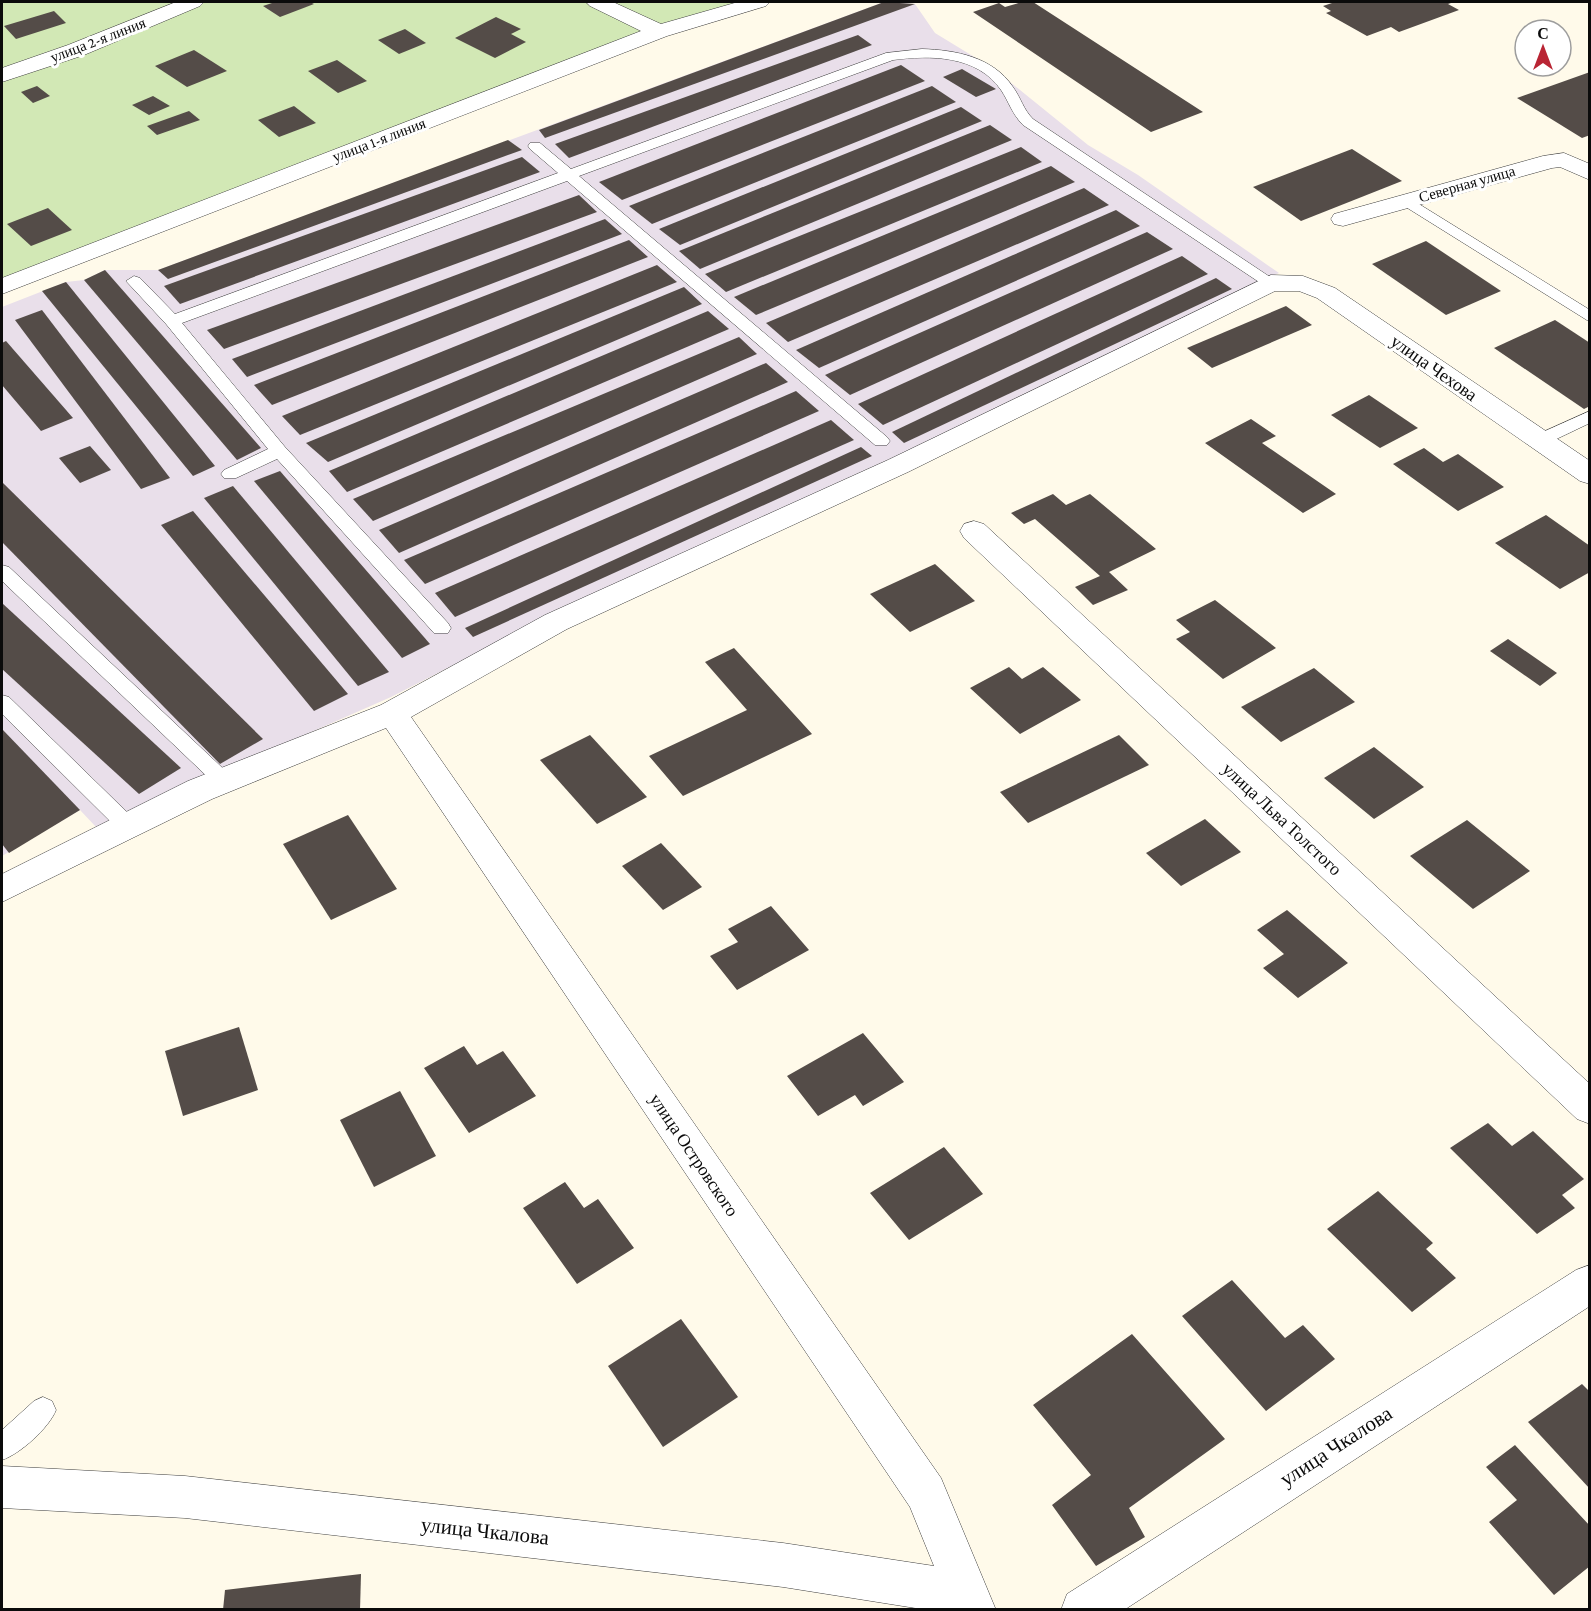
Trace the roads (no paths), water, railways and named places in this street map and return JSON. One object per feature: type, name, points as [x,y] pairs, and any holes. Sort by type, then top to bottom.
[{"type":"street","name":"улица 2-я линия","points":[[2,75],[76,50],[194,2]]},
{"type":"street","points":[[597,2],[659,32]]},
{"type":"street","name":"улица 1-я линия","points":[[2,287],[659,32],[759,2]]},
{"type":"street","name":"Северная улица","points":[[1343,219],[1551,161],[1564,160],[1590,173]]},
{"type":"street","points":[[5,881],[128,826],[223,780],[392,713],[556,622],[898,466],[1271,283]]},
{"type":"street","name":"улица Чехова","points":[[1271,283],[1303,284],[1326,293],[1590,475]]},
{"type":"street","name":"улица Льва Толстого","points":[[974,531],[1590,1108]]},
{"type":"street","name":"улица Островского","points":[[392,713],[926,1493],[970,1601]]},
{"type":"street","name":"улица Чкалова","points":[[1083,1610],[1590,1283]]},
{"type":"street","name":"улица Чкалова","points":[[2,1487],[185,1497],[783,1564],[970,1601]]},
{"type":"lane","points":[[172,321],[891,56],[919,52],[957,55],[988,72],[1007,87],[1016,109],[1028,122],[1271,283]]},
{"type":"lane","points":[[535,147],[881,441]]},
{"type":"lane","points":[[1406,201],[1590,316]]},
{"type":"lane","points":[[134,281],[172,321],[279,451],[441,628]]},
{"type":"lane","points":[[1539,440],[1590,416]]},
{"type":"lane","points":[[230,474],[279,451]]},
{"type":"lane","points":[[2,571],[223,780]]},
{"type":"lane","points":[[2,702],[128,826]]},
{"type":"lane","points":[[2,1447],[43,1410]]}]
